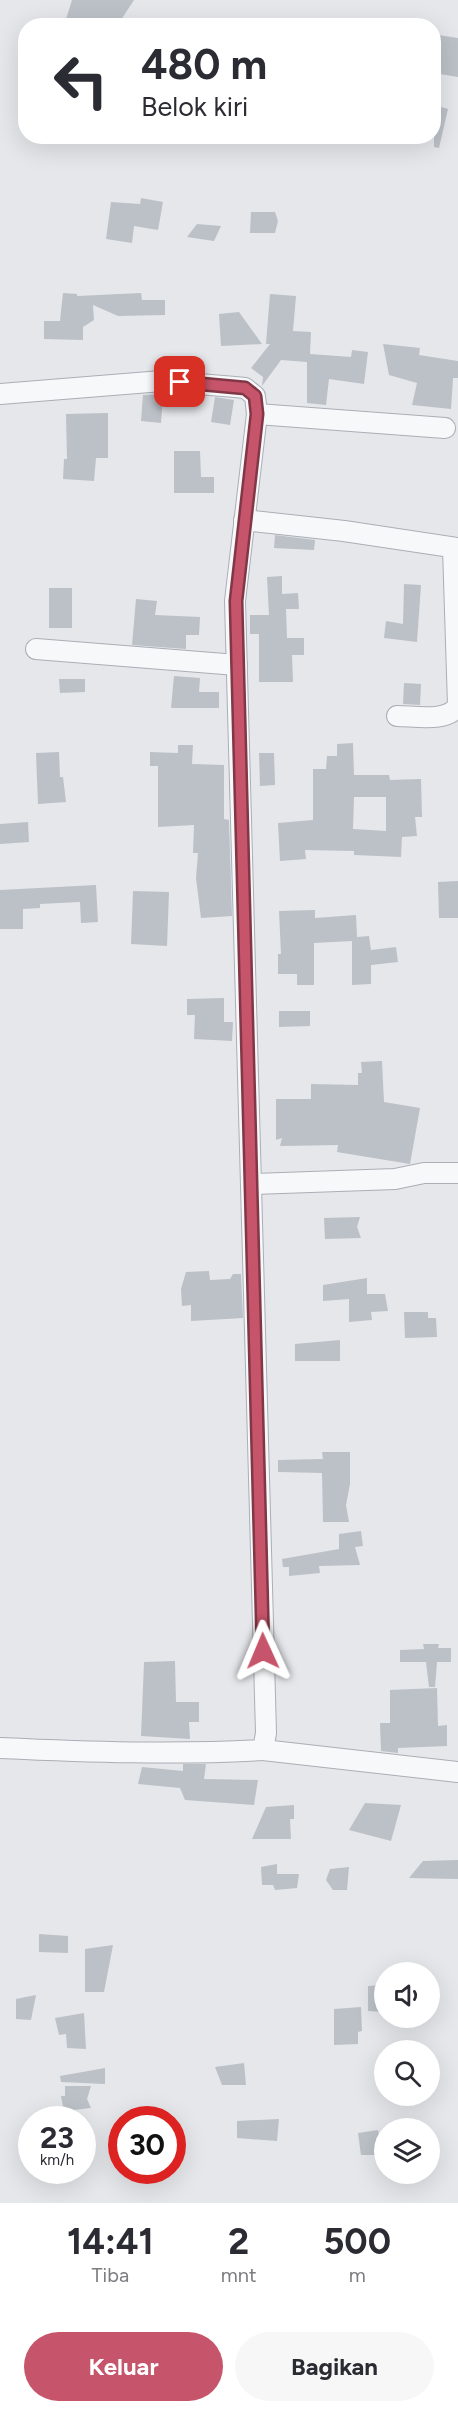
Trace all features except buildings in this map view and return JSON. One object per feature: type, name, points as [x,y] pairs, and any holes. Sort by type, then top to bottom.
[{"type":"street","points":[[0,394],[162,381],[245,388],[255,396],[257,414],[236,601],[266,1733],[263,1750]]},
{"type":"street","points":[[257,414],[445,428]]},
{"type":"street","points":[[244,520],[344,531],[455,548],[458,705],[447,716],[397,716]]},
{"type":"street","points":[[36,649],[237,665]]},
{"type":"street","points":[[252,1184],[395,1179],[424,1173],[458,1173]]},
{"type":"street","points":[[0,1748],[180,1753],[263,1750],[458,1772]]},
{"type":"route","points":[[180,382],[245,388],[255,396],[257,414],[236,601],[263,1651]]}]
